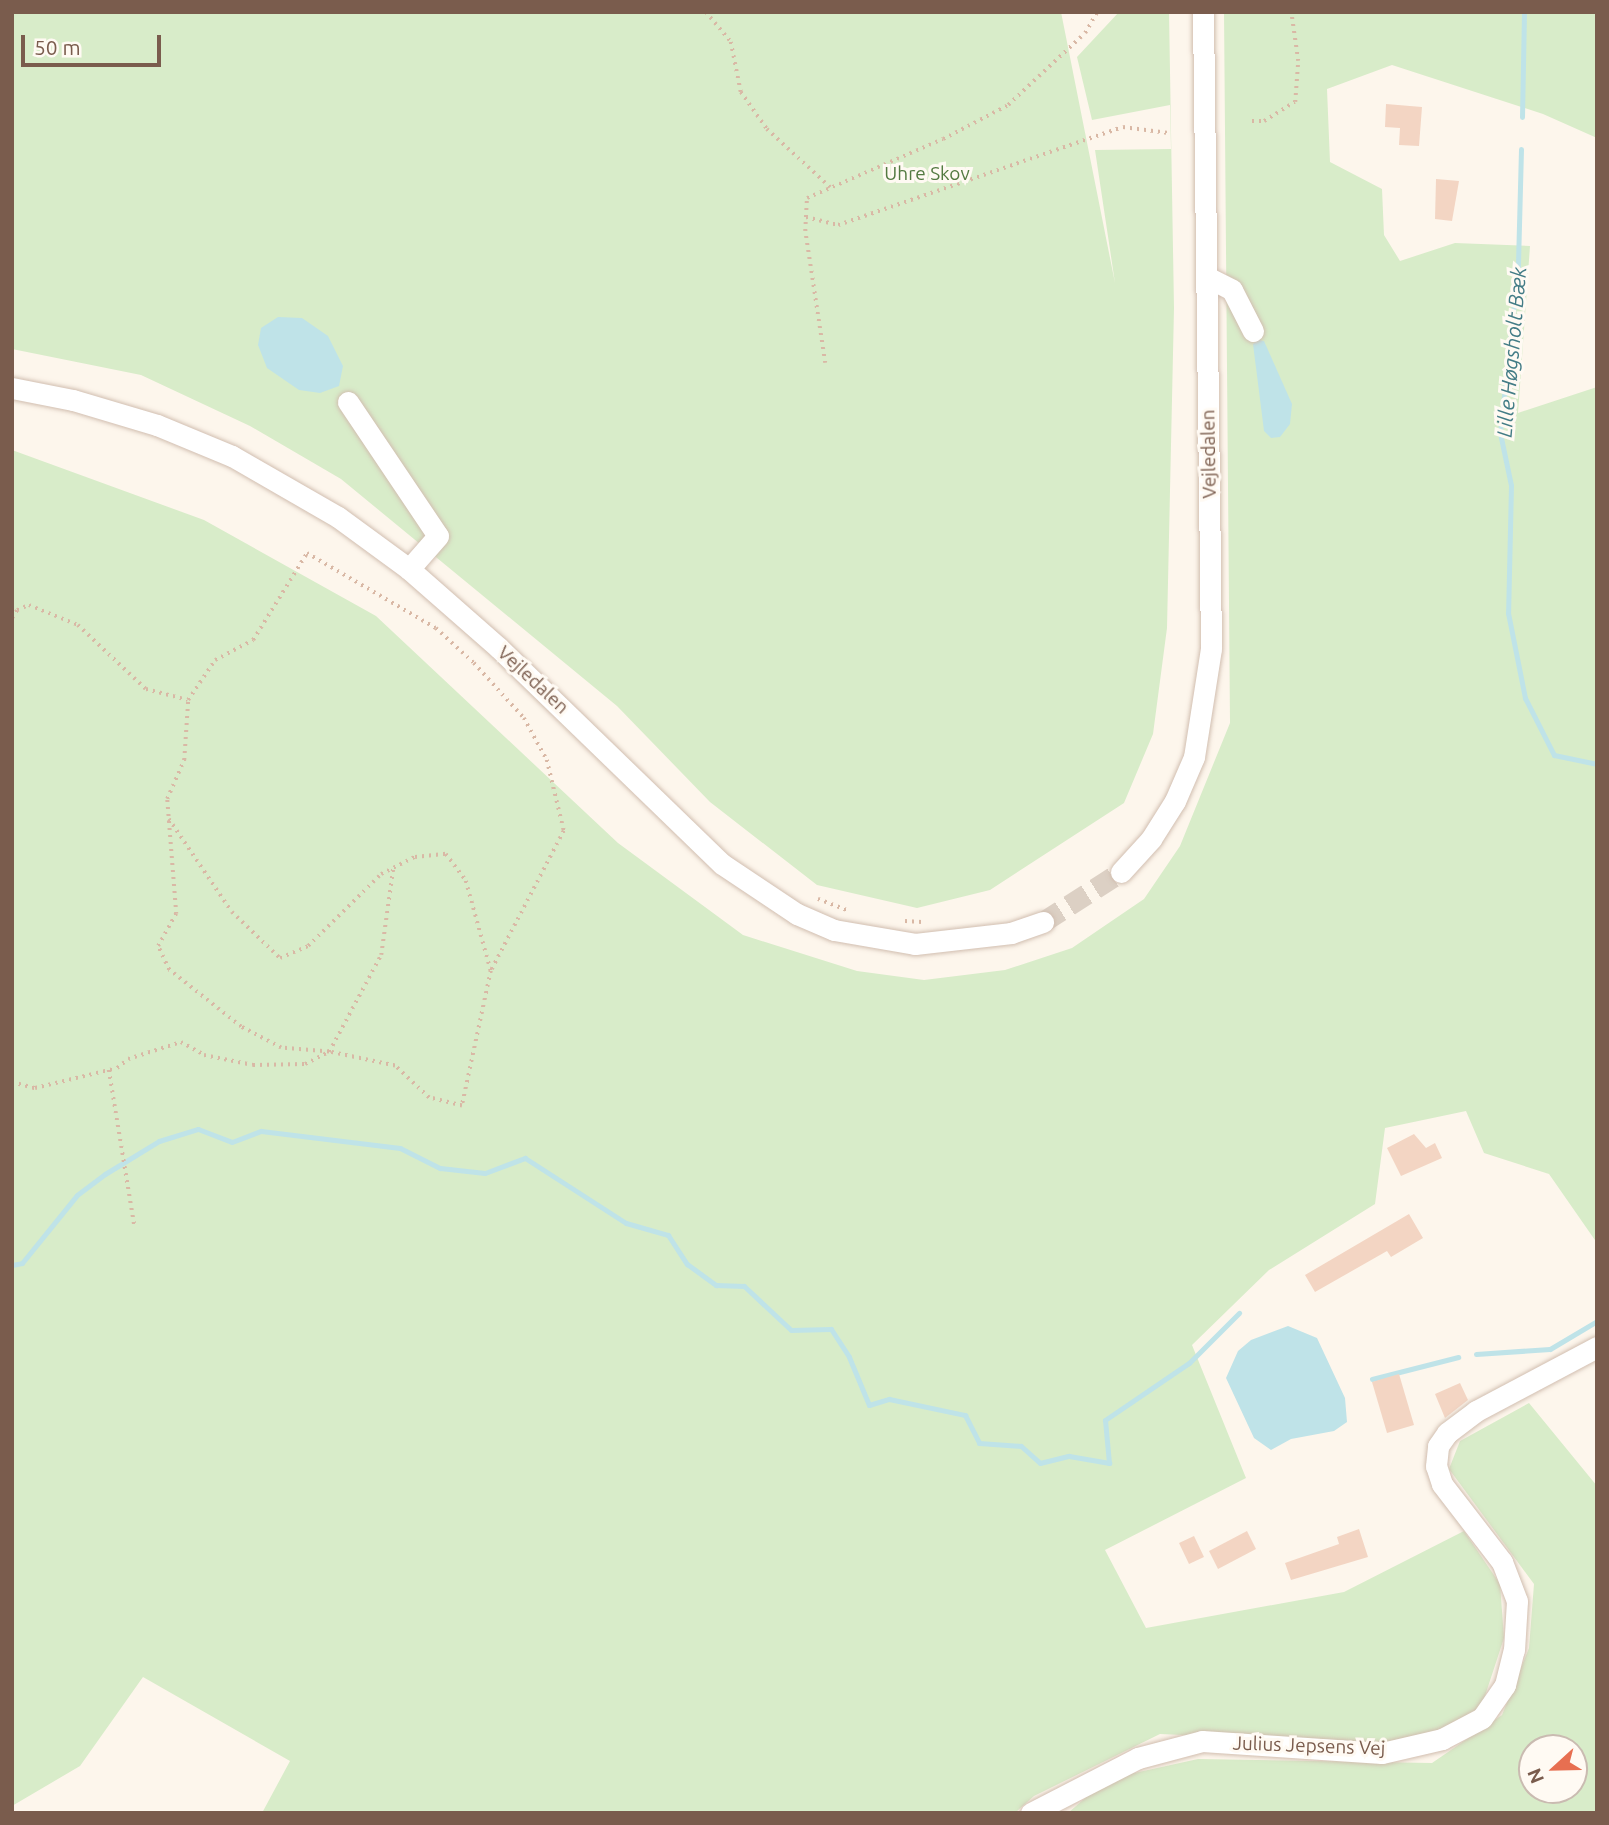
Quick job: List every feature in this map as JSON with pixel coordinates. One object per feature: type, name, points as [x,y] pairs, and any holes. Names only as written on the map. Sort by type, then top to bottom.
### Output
[{"type":"street","name":"Vejledalen","points":[[1121,872],[1151,839],[1175,801],[1194,757],[1206,702],[1211,649],[1203,12]]},
{"type":"street","points":[[1207,277],[1232,290],[1254,331]]},
{"type":"street","name":"Vejledalen","points":[[12,388],[157,425],[232,456],[338,517],[409,569],[538,685],[722,863],[797,914],[834,930],[915,944],[999,935],[1043,922]]},
{"type":"street","points":[[348,402],[438,536],[409,569]]},
{"type":"street","name":"Julius Jepsens Vej","points":[[1031,1813],[1138,1758],[1202,1741],[1382,1753],[1441,1739],[1482,1718],[1505,1685],[1514,1650],[1517,1601],[1502,1562],[1442,1484],[1436,1466],[1438,1446],[1476,1411],[1597,1347]]},
{"type":"path","points":[[706,12],[732,43],[741,92],[804,166],[830,187]]},
{"type":"path","points":[[825,363],[806,217],[807,198],[943,139],[1008,105],[1085,33],[1097,12]]},
{"type":"path","points":[[1252,121],[1264,121],[1295,102],[1298,61],[1291,12]]},
{"type":"path","points":[[806,217],[838,225],[1123,127],[1169,133]]},
{"type":"path","points":[[307,553],[436,628],[474,663],[524,718],[547,760],[564,831],[491,971],[462,1106],[429,1098],[395,1066],[329,1052],[281,1048],[241,1027],[169,970],[158,946],[176,914],[168,817],[167,799],[184,760],[188,700],[215,660],[253,640],[307,553]]},
{"type":"path","points":[[12,618],[17,610],[29,605],[78,625],[146,689],[188,700]]},
{"type":"path","points":[[168,817],[232,912],[280,958],[291,957],[308,946],[381,874],[431,854],[446,854],[457,864],[491,971]]},
{"type":"path","points":[[12,1082],[35,1088],[109,1070],[128,1059],[181,1042],[204,1055],[253,1065],[306,1064],[329,1052],[380,955],[393,868]]},
{"type":"path","points":[[109,1070],[135,1228]]},
{"type":"green space","name":"Uhre Skov","points":[[12,12],[1061,12],[1115,283],[1095,150],[1171,149],[1170,105],[1092,120],[1077,57],[1119,12],[1169,12],[1174,308],[1167,628],[1153,734],[1124,803],[990,890],[917,908],[817,885],[710,802],[617,706],[341,479],[250,426],[141,375],[12,349]]},
{"type":"green space","points":[[1224,12],[1597,12],[1597,138],[1543,114],[1392,65],[1327,89],[1330,162],[1382,189],[1384,235],[1400,261],[1455,243],[1530,246],[1518,413],[1597,387],[1597,1243],[1549,1174],[1484,1153],[1466,1111],[1385,1128],[1375,1204],[1269,1270],[1192,1345],[1246,1478],[1105,1550],[1146,1628],[1344,1592],[1464,1531],[1500,1584],[1504,1638],[1481,1708],[1441,1729],[1383,1744],[1160,1734],[1034,1796],[1015,1813],[262,1813],[290,1761],[143,1677],[80,1766],[12,1806],[12,450],[204,520],[376,616],[618,843],[743,935],[857,971],[924,980],[1005,970],[1072,948],[1144,899],[1180,846],[1230,723]]},
{"type":"green space","points":[[1529,1403],[1597,1486],[1597,1813],[1068,1813],[1107,1779],[1198,1759],[1432,1763],[1502,1715],[1529,1648],[1534,1584],[1449,1469],[1460,1441]]},
{"type":"water","points":[[278,317],[302,318],[328,336],[343,366],[339,386],[320,393],[299,390],[267,368],[258,345],[261,328]]},
{"type":"water","points":[[1258,340],[1264,341],[1292,404],[1290,424],[1280,437],[1271,438],[1264,431],[1253,344]]},
{"type":"water","points":[[1288,1326],[1317,1338],[1345,1398],[1347,1422],[1334,1431],[1291,1439],[1271,1450],[1254,1438],[1226,1378],[1238,1351],[1251,1340]]},
{"type":"building","points":[[1386,104],[1422,107],[1419,146],[1399,145],[1400,128],[1385,127]]},
{"type":"building","points":[[1436,179],[1459,181],[1452,221],[1435,219]]},
{"type":"building","points":[[1414,1134],[1426,1148],[1435,1143],[1442,1158],[1401,1176],[1387,1148]]},
{"type":"building","points":[[1409,1214],[1423,1238],[1391,1257],[1387,1251],[1315,1292],[1305,1275]]},
{"type":"building","points":[[1399,1374],[1414,1425],[1387,1433],[1372,1382]]},
{"type":"building","points":[[1460,1383],[1468,1400],[1445,1418],[1435,1394]]},
{"type":"building","points":[[1359,1529],[1368,1557],[1291,1580],[1285,1563],[1339,1544],[1337,1537]]},
{"type":"building","points":[[1247,1531],[1256,1549],[1218,1569],[1209,1551]]},
{"type":"building","points":[[1194,1536],[1204,1557],[1189,1564],[1179,1543]]},
{"type":"waterway","name":"Lille Høgsholt Bæk","points":[[1522,117],[1524,12]]},
{"type":"waterway","name":"Lille Høgsholt Bæk","points":[[1521,149],[1518,267],[1500,433],[1511,485],[1508,613],[1525,698],[1554,755],[1597,764]]},
{"type":"waterway","name":"Lille Høgsholt Bæk","points":[[12,1265],[22,1263],[77,1195],[105,1174],[159,1141],[198,1129],[232,1142],[261,1131],[400,1148],[440,1168],[485,1173],[525,1158],[626,1223],[668,1235],[687,1264],[716,1285],[744,1286],[791,1330],[831,1329],[849,1357],[869,1405],[889,1399],[965,1415],[979,1443],[1021,1446],[1040,1463],[1069,1456],[1109,1463],[1105,1420],[1189,1363],[1239,1313]]},
{"type":"waterway","name":"Lille Høgsholt Bæk","points":[[1476,1354],[1550,1349],[1597,1321]]},
{"type":"waterway","name":"Lille Høgsholt Bæk","points":[[1372,1379],[1458,1357]]},
{"type":"tunnel","points":[[1043,922],[1121,872]]}]
